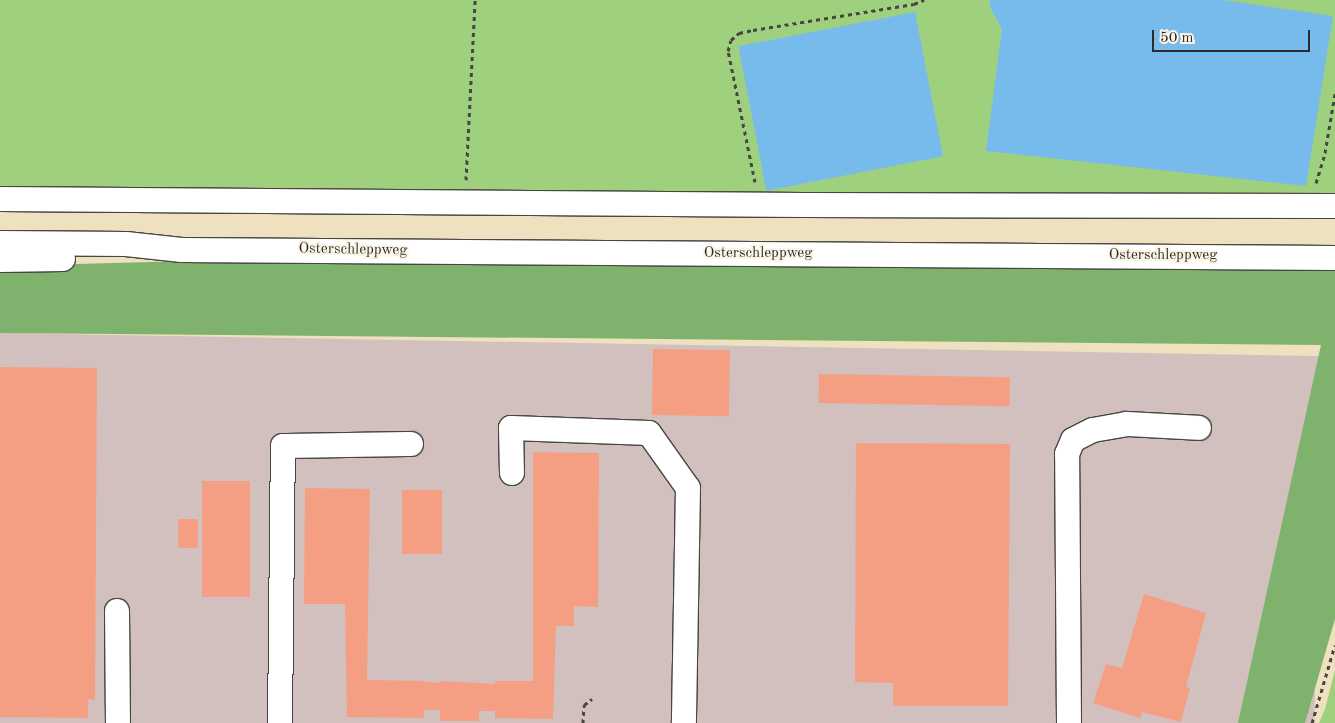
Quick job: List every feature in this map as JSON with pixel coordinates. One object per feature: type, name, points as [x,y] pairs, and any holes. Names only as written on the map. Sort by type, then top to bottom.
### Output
[{"type":"street","points":[[0,199],[760,205],[1335,206]]},
{"type":"street","name":"Osterschleppweg","points":[[0,243],[126,244],[182,250],[1335,258]]},
{"type":"street","name":"Osterschleppweg","points":[[0,260],[128,257],[182,250]]},
{"type":"street","points":[[1068,723],[1067,454],[1073,440],[1093,430],[1126,424],[1198,428]]},
{"type":"street","points":[[512,473],[512,428],[649,432],[688,488],[684,723]]},
{"type":"street","points":[[280,723],[283,446],[411,444]]},
{"type":"street","points":[[117,611],[118,723]]},
{"type":"path","points":[[465,203],[475,0]]},
{"type":"path","points":[[760,205],[728,51],[731,40],[739,33],[752,30],[914,4],[924,0]]},
{"type":"path","points":[[1302,206],[1316,184],[1325,153],[1335,94]]},
{"type":"path","points":[[1312,723],[1335,645]]},
{"type":"path","points":[[583,723],[584,705],[592,699]]},
{"type":"shaded area","points":[[0,333],[1321,356],[1314,723],[0,723]]},
{"type":"green space","points":[[0,0],[1335,0],[1335,212],[0,212]]},
{"type":"green space","points":[[227,260],[1335,269],[1335,619],[1305,723],[1238,723],[1321,345],[0,333],[0,266]]},
{"type":"green space","points":[[1335,670],[1335,723],[1319,723],[1325,709]]},
{"type":"water","points":[[990,0],[1223,0],[1333,16],[1306,186],[986,151],[1002,29],[990,7]]},
{"type":"water","points":[[915,12],[943,156],[766,191],[738,46]]},
{"type":"building","points":[[653,349],[730,350],[729,416],[652,415]]},
{"type":"building","points":[[0,367],[97,368],[95,700],[88,699],[88,718],[0,717]]},
{"type":"building","points":[[819,374],[1010,377],[1009,406],[818,403]]},
{"type":"building","points":[[856,443],[1010,444],[1008,706],[893,706],[893,683],[855,682]]},
{"type":"building","points":[[533,452],[599,453],[598,607],[574,606],[574,626],[556,626],[553,719],[495,718],[495,711],[479,711],[479,721],[440,721],[440,710],[424,710],[424,718],[347,717],[345,604],[304,604],[305,488],[370,489],[367,680],[495,684],[495,681],[533,681]]},
{"type":"building","points":[[202,481],[250,481],[250,597],[202,597]]},
{"type":"building","points":[[402,490],[442,490],[442,554],[402,554]]},
{"type":"building","points":[[178,519],[198,519],[198,548],[178,548]]},
{"type":"building","points":[[1144,594],[1206,613],[1186,687],[1190,688],[1181,722],[1142,712],[1140,718],[1093,703],[1106,664],[1122,668]]}]
